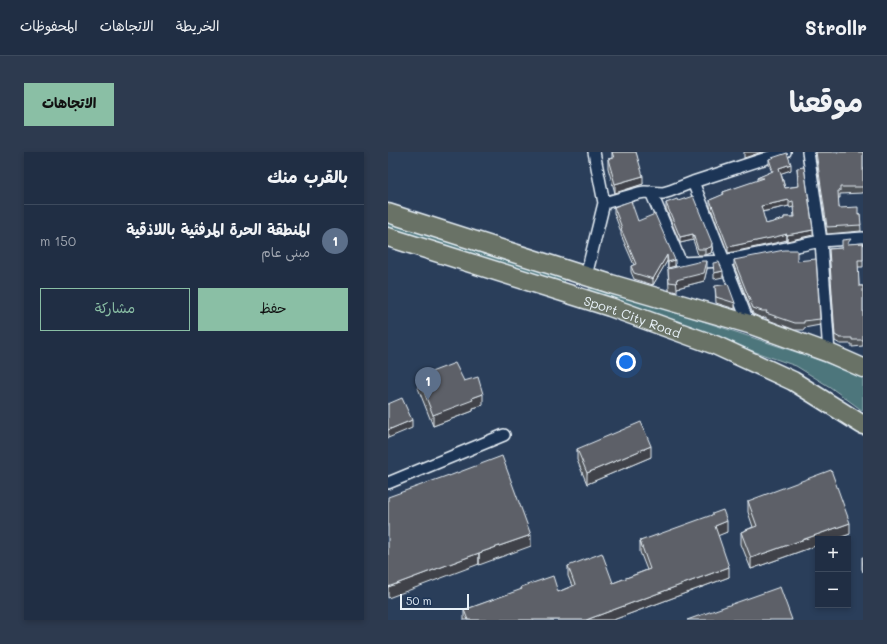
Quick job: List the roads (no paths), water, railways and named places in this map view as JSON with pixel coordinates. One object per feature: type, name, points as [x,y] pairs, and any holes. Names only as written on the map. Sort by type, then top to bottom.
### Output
[{"type":"main road","name":"Sport City Road","points":[[388,213],[611,284],[749,324],[829,353],[863,368]]},
{"type":"main road","name":"Sport City Road","points":[[388,237],[610,307],[715,345],[793,381],[863,425]]},
{"type":"street","points":[[586,276],[604,203],[594,152]]},
{"type":"street","points":[[604,203],[639,193],[663,193],[786,152]]},
{"type":"street","points":[[808,152],[822,241],[829,353]]},
{"type":"street","points":[[694,182],[749,324]]},
{"type":"street","points":[[651,192],[681,263],[724,261],[822,241],[863,238]]},
{"type":"street","points":[[388,483],[504,435]]},
{"type":"place","name":"المنطقة الحرة المرفئية باللاذقية","points":[[428,400]]}]
